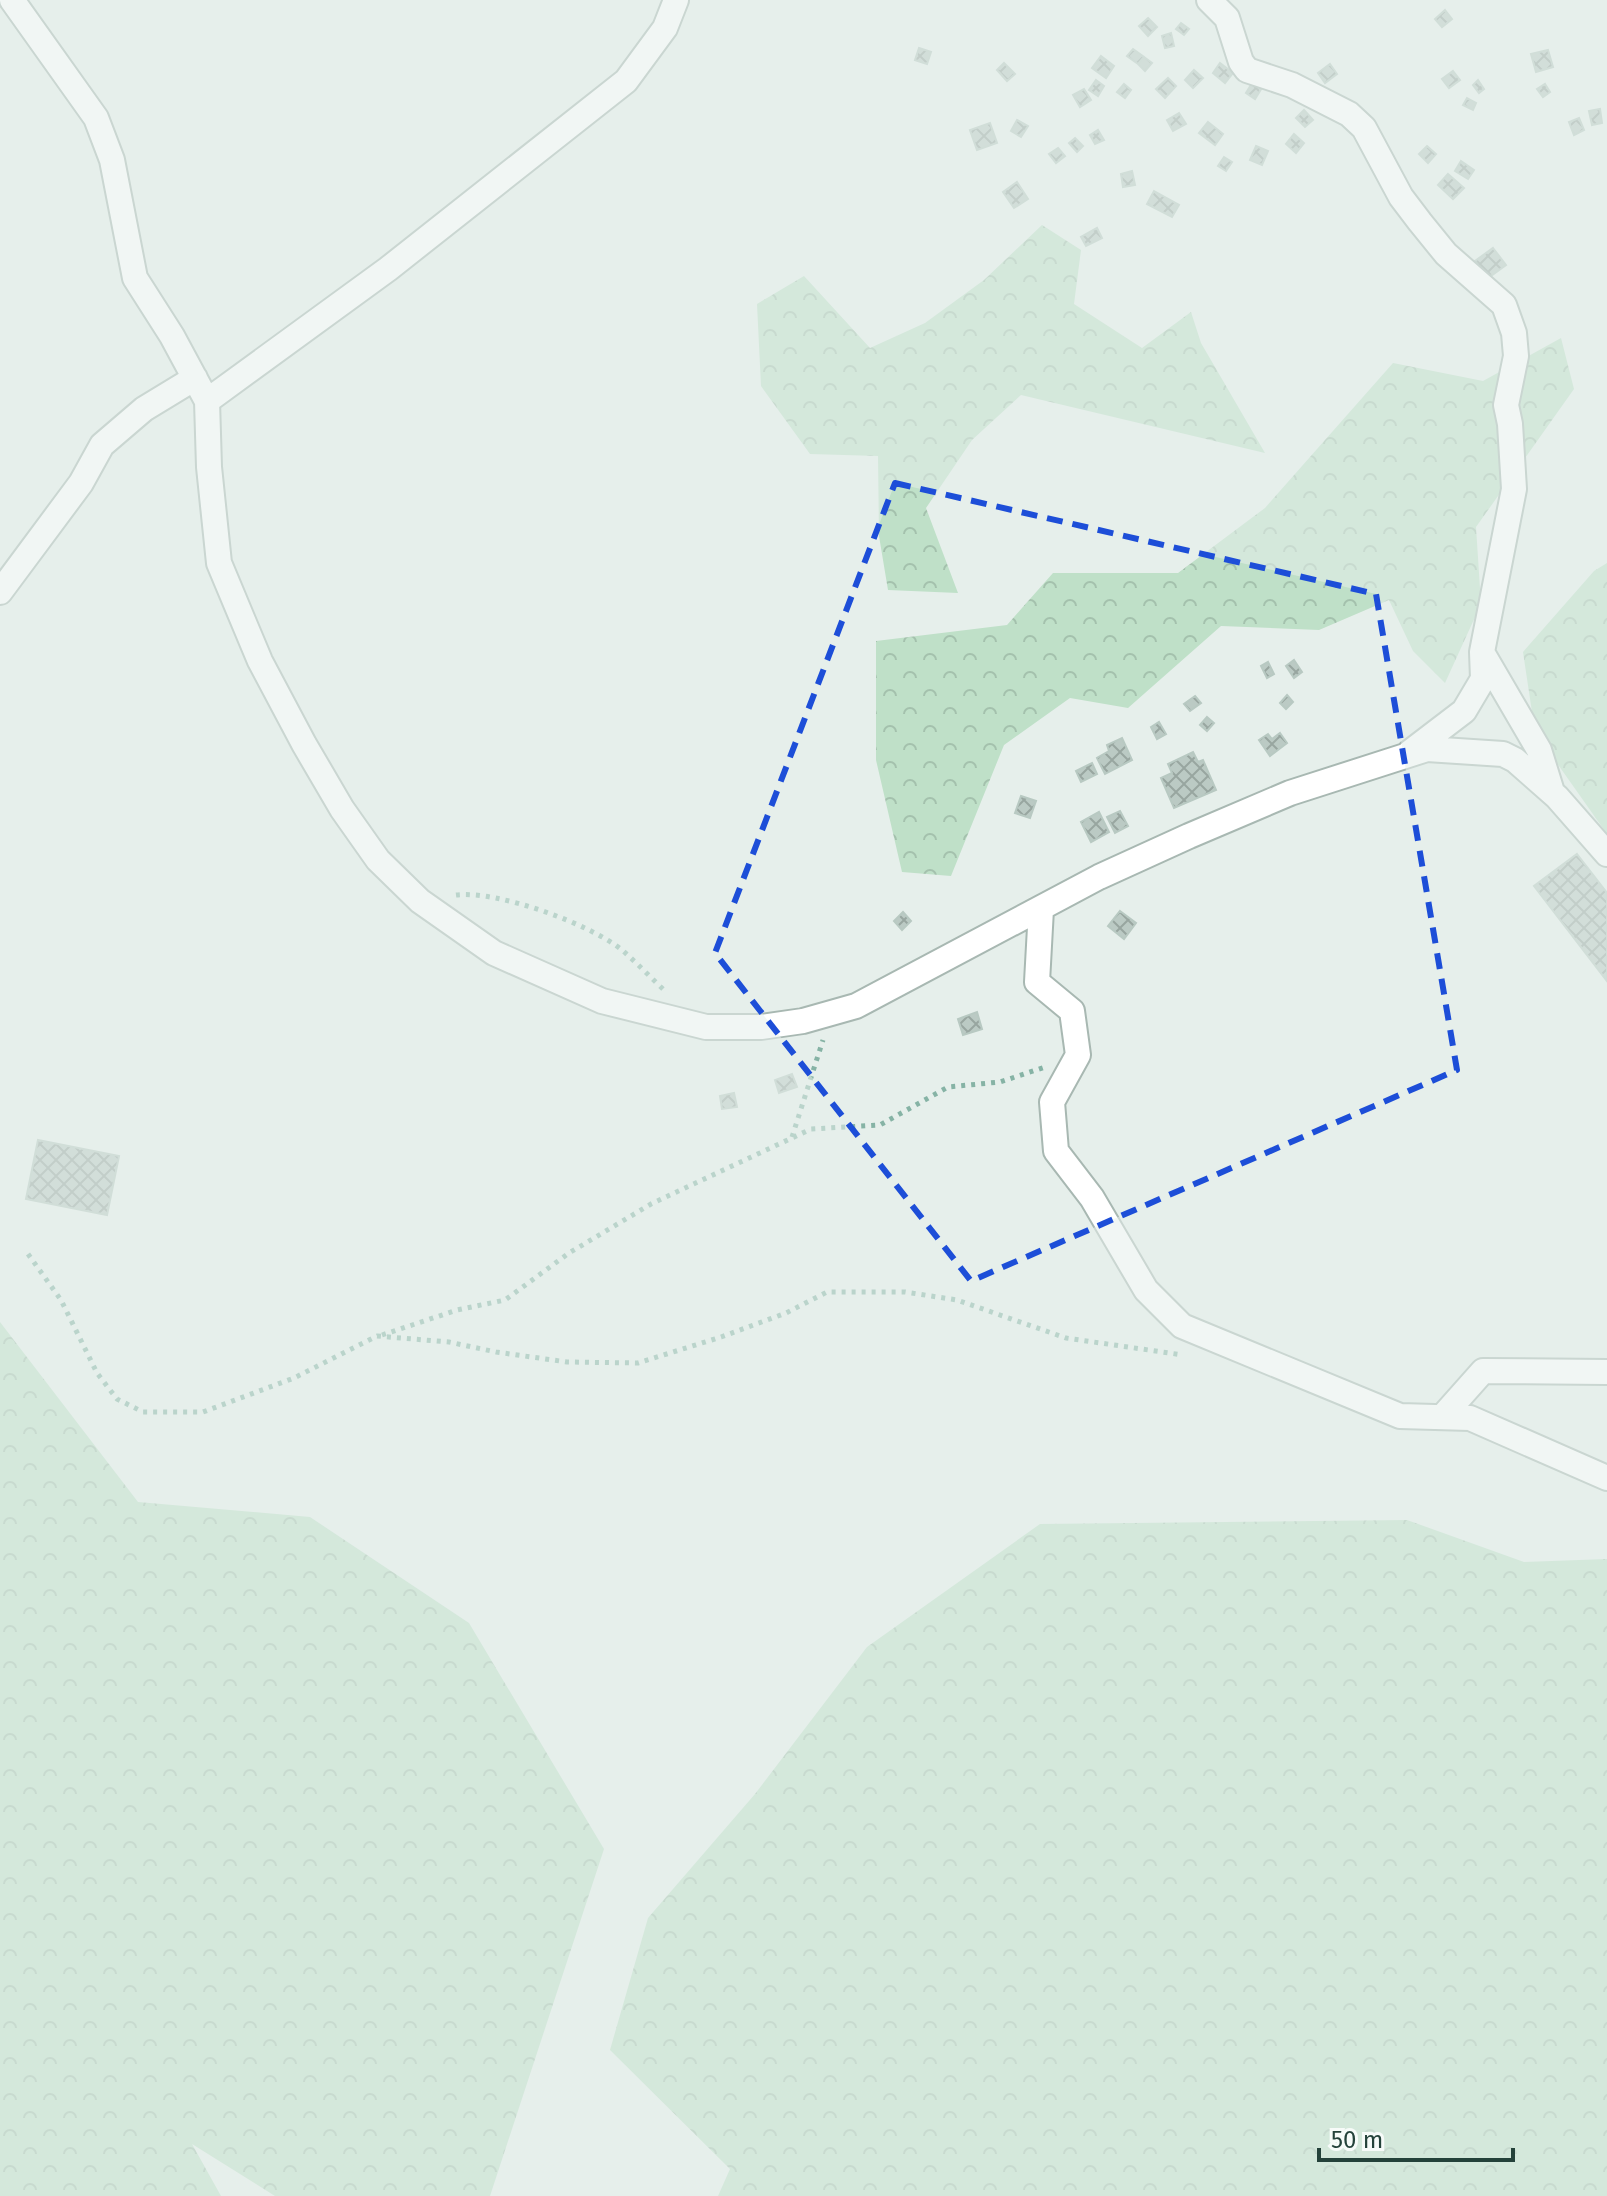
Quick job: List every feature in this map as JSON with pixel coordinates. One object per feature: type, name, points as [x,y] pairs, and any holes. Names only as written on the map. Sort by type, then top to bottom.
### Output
[{"type":"street","points":[[12,0],[96,118],[112,160],[135,278],[207,401],[209,467],[219,563],[260,661],[342,809],[378,860],[420,901],[494,953],[602,1001],[706,1027],[761,1027],[803,1021],[856,1006],[1099,877],[1290,793],[1427,749],[1503,754],[1515,760],[1552,792],[1607,854]]},
{"type":"street","points":[[207,401],[388,269],[626,81],[665,28],[676,0]]},
{"type":"street","points":[[1209,0],[1227,18],[1241,62],[1247,70],[1292,85],[1349,114],[1364,128],[1401,197],[1446,254],[1504,305],[1514,333],[1516,356],[1506,405],[1514,489],[1482,652],[1483,679],[1464,711],[1406,756]]},
{"type":"street","points":[[0,592],[81,483],[102,445],[144,409],[195,378]]},
{"type":"street","points":[[1482,652],[1539,750],[1552,792]]},
{"type":"street","points":[[1041,909],[1037,982],[1072,1011],[1078,1055],[1052,1102],[1056,1151],[1092,1198],[1146,1290],[1182,1326],[1400,1416],[1470,1418],[1607,1478]]},
{"type":"street","points":[[1443,1416],[1483,1371],[1607,1372]]},
{"type":"path","points":[[420,901],[466,894],[518,903],[582,927],[620,949],[668,994]]},
{"type":"path","points":[[791,1138],[831,1013]]},
{"type":"path","points":[[28,1254],[61,1300],[97,1373],[117,1399],[143,1412],[203,1412],[294,1378],[377,1336],[457,1310],[505,1300],[569,1253],[651,1204],[811,1129],[880,1125],[948,1087],[1000,1082],[1078,1055]]},
{"type":"path","points":[[377,1336],[449,1342],[567,1362],[638,1363],[786,1313],[827,1292],[879,1290],[957,1300],[1066,1338],[1186,1356]]},
{"type":"highlighted area","points":[[895,483],[1376,594],[1457,1070],[971,1281],[715,953]]},
{"type":"green space","points":[[1042,225],[1081,250],[1074,304],[1142,348],[1191,312],[1201,343],[1265,453],[1021,395],[972,440],[926,508],[958,593],[888,590],[879,536],[878,456],[810,454],[761,386],[757,304],[804,276],[870,348],[925,323],[984,280]]},
{"type":"green space","points":[[1561,338],[1574,389],[1476,527],[1481,604],[1445,683],[1413,651],[1389,600],[1319,630],[1221,626],[1128,708],[1070,698],[1004,745],[951,876],[902,872],[876,760],[876,641],[1007,625],[1053,573],[1178,573],[1265,508],[1393,363],[1483,381]]},
{"type":"green space","points":[[1607,563],[1607,834],[1535,732],[1523,652],[1594,571]]},
{"type":"green space","points":[[0,1322],[138,1502],[310,1517],[469,1623],[604,1849],[490,2196],[275,2196],[192,2144],[221,2196],[0,2196]]},
{"type":"green space","points":[[1407,1520],[1524,1562],[1607,1559],[1607,2196],[718,2196],[730,2169],[610,2050],[648,1918],[755,1794],[867,1647],[1040,1524]]},
{"type":"building","points":[[1445,10],[1452,19],[1442,27],[1435,19]]},
{"type":"building","points":[[1148,18],[1157,27],[1148,36],[1139,26]]},
{"type":"building","points":[[1181,23],[1189,29],[1184,35],[1176,29]]},
{"type":"building","points":[[1171,33],[1174,46],[1165,48],[1162,36]]},
{"type":"building","points":[[919,48],[931,52],[927,64],[915,60]]},
{"type":"building","points":[[1133,49],[1144,57],[1138,64],[1127,56]]},
{"type":"building","points":[[1548,50],[1553,67],[1536,72],[1531,54]]},
{"type":"building","points":[[1101,56],[1114,66],[1106,78],[1092,68]]},
{"type":"building","points":[[1144,57],[1152,63],[1145,71],[1138,64]]},
{"type":"building","points":[[1004,63],[1015,74],[1007,81],[997,70]]},
{"type":"building","points":[[1220,63],[1233,73],[1225,83],[1213,73]]},
{"type":"building","points":[[1330,64],[1337,74],[1325,83],[1318,73]]},
{"type":"building","points":[[1194,70],[1203,78],[1193,88],[1185,80]]},
{"type":"building","points":[[1453,71],[1460,80],[1449,88],[1442,79]]},
{"type":"building","points":[[1168,78],[1176,86],[1165,98],[1156,89]]},
{"type":"building","points":[[1096,80],[1104,86],[1098,96],[1089,90]]},
{"type":"building","points":[[1254,80],[1263,86],[1255,99],[1246,93]]},
{"type":"building","points":[[1478,80],[1484,89],[1479,93],[1473,85]]},
{"type":"building","points":[[1124,84],[1131,90],[1125,98],[1117,92]]},
{"type":"building","points":[[1545,84],[1550,92],[1543,97],[1537,89]]},
{"type":"building","points":[[1084,89],[1091,100],[1080,107],[1073,95]]},
{"type":"building","points":[[1467,98],[1476,103],[1473,110],[1463,105]]},
{"type":"building","points":[[1600,109],[1602,123],[1592,125],[1589,111]]},
{"type":"building","points":[[1304,110],[1313,120],[1305,127],[1296,118]]},
{"type":"building","points":[[1179,113],[1186,124],[1173,131],[1167,120]]},
{"type":"building","points":[[1579,118],[1584,130],[1574,135],[1569,122]]},
{"type":"building","points":[[1017,120],[1028,126],[1021,137],[1011,131]]},
{"type":"building","points":[[1208,122],[1223,134],[1215,145],[1199,133]]},
{"type":"building","points":[[990,123],[997,143],[977,150],[970,130]]},
{"type":"building","points":[[1098,130],[1104,140],[1095,144],[1090,135]]},
{"type":"building","points":[[1294,134],[1304,143],[1296,153],[1286,144]]},
{"type":"building","points":[[1075,138],[1083,146],[1077,152],[1069,143]]},
{"type":"building","points":[[1256,146],[1268,151],[1262,165],[1250,160]]},
{"type":"building","points":[[1427,146],[1436,154],[1428,163],[1419,154]]},
{"type":"building","points":[[1058,148],[1065,156],[1056,163],[1049,154]]},
{"type":"building","points":[[1224,157],[1232,162],[1226,171],[1218,166]]},
{"type":"building","points":[[1461,161],[1474,170],[1468,179],[1455,171]]},
{"type":"building","points":[[1132,171],[1135,185],[1123,187],[1121,174]]},
{"type":"building","points":[[1448,174],[1464,188],[1453,199],[1438,185]]},
{"type":"building","points":[[1017,182],[1028,199],[1014,208],[1003,192]]},
{"type":"building","points":[[1154,191],[1179,205],[1172,217],[1147,204]]},
{"type":"building","points":[[1097,228],[1102,238],[1086,246],[1081,237]]},
{"type":"building","points":[[1493,248],[1506,265],[1488,278],[1475,261]]},
{"type":"building","points":[[1294,660],[1302,672],[1294,678],[1286,666]]},
{"type":"building","points":[[1268,662],[1274,674],[1267,678],[1261,666]]},
{"type":"building","points":[[1287,695],[1293,702],[1286,709],[1280,703]]},
{"type":"building","points":[[1195,696],[1201,703],[1190,711],[1184,704]]},
{"type":"building","points":[[1207,717],[1214,723],[1207,731],[1200,725]]},
{"type":"building","points":[[1159,722],[1166,734],[1157,739],[1151,727]]},
{"type":"building","points":[[1280,733],[1287,743],[1270,756],[1259,740],[1268,734],[1272,739]]},
{"type":"building","points":[[1122,738],[1132,760],[1105,774],[1097,758],[1109,751],[1107,745]]},
{"type":"building","points":[[1193,752],[1198,762],[1203,760],[1216,790],[1174,808],[1161,778],[1172,773],[1168,764]]},
{"type":"building","points":[[1092,763],[1097,774],[1081,782],[1076,771]]},
{"type":"building","points":[[1021,796],[1036,801],[1030,818],[1015,813]]},
{"type":"building","points":[[1120,811],[1128,826],[1115,833],[1107,817]]},
{"type":"building","points":[[1099,812],[1109,832],[1091,842],[1081,822]]},
{"type":"building","points":[[1577,854],[1607,893],[1607,981],[1534,886]]},
{"type":"building","points":[[1120,911],[1136,923],[1124,939],[1108,926]]},
{"type":"building","points":[[903,912],[911,921],[902,930],[894,921]]},
{"type":"building","points":[[977,1012],[982,1029],[963,1035],[958,1019]]},
{"type":"building","points":[[792,1074],[797,1087],[779,1093],[775,1080]]},
{"type":"building","points":[[734,1093],[737,1107],[722,1109],[720,1096]]},
{"type":"building","points":[[38,1140],[119,1156],[107,1215],[26,1199]]}]
